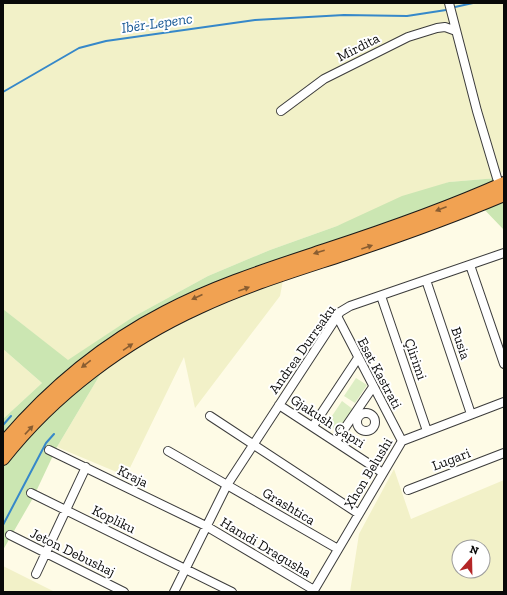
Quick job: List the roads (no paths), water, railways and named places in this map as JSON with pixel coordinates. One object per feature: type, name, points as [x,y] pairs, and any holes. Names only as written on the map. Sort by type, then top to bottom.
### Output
[{"type":"highway","points":[[3,443],[31,412],[73,373],[119,340],[164,312],[235,281],[418,218],[501,181]]},
{"type":"highway","points":[[3,459],[39,419],[81,381],[133,344],[169,322],[238,291],[416,230],[504,195]]},
{"type":"street","points":[[449,3],[501,181]]},
{"type":"street","name":"Mirdita","points":[[280,111],[324,79],[408,37],[437,28],[445,28],[456,31]]},
{"type":"street","name":"Andrea Durrsaku","points":[[174,592],[227,485],[337,316],[344,308],[504,253]]},
{"type":"street","points":[[470,265],[504,364]]},
{"type":"street","name":"Busia","points":[[426,280],[471,414]]},
{"type":"street","name":"Çlirimi","points":[[381,296],[427,431]]},
{"type":"street","name":"Esat Kastrati","points":[[337,316],[402,441]]},
{"type":"street","points":[[313,426],[358,358]]},
{"type":"street","points":[[336,441],[356,417],[373,387]]},
{"type":"street","name":"Xhon Belushi","points":[[314,591],[402,441],[504,402]]},
{"type":"street","name":"Gjakush Çapri","points":[[279,405],[383,473]]},
{"type":"street","points":[[210,416],[359,514]]},
{"type":"street","name":"Kraja","points":[[49,450],[206,526]]},
{"type":"street","points":[[168,451],[227,485]]},
{"type":"street","name":"Lugari","points":[[408,490],[504,453]]},
{"type":"street","points":[[36,574],[86,467]]},
{"type":"street","name":"Grashtica","points":[[227,485],[338,550]]},
{"type":"street","name":"Kopliku","points":[[31,493],[232,592]]},
{"type":"street","name":"Hamdi Dragusha","points":[[206,526],[314,591]]},
{"type":"street","name":"Jeton Debushaj","points":[[10,535],[124,592]]},
{"type":"waterway","name":"Ibër-Lepenc","points":[[455,7],[473,3]]},
{"type":"waterway","name":"Ibër-Lepenc","points":[[3,92],[79,48],[106,41],[255,20],[344,15],[407,16],[446,10]]},
{"type":"waterway","points":[[3,425],[11,416]]},
{"type":"waterway","points":[[3,525],[46,443],[54,434]]}]
